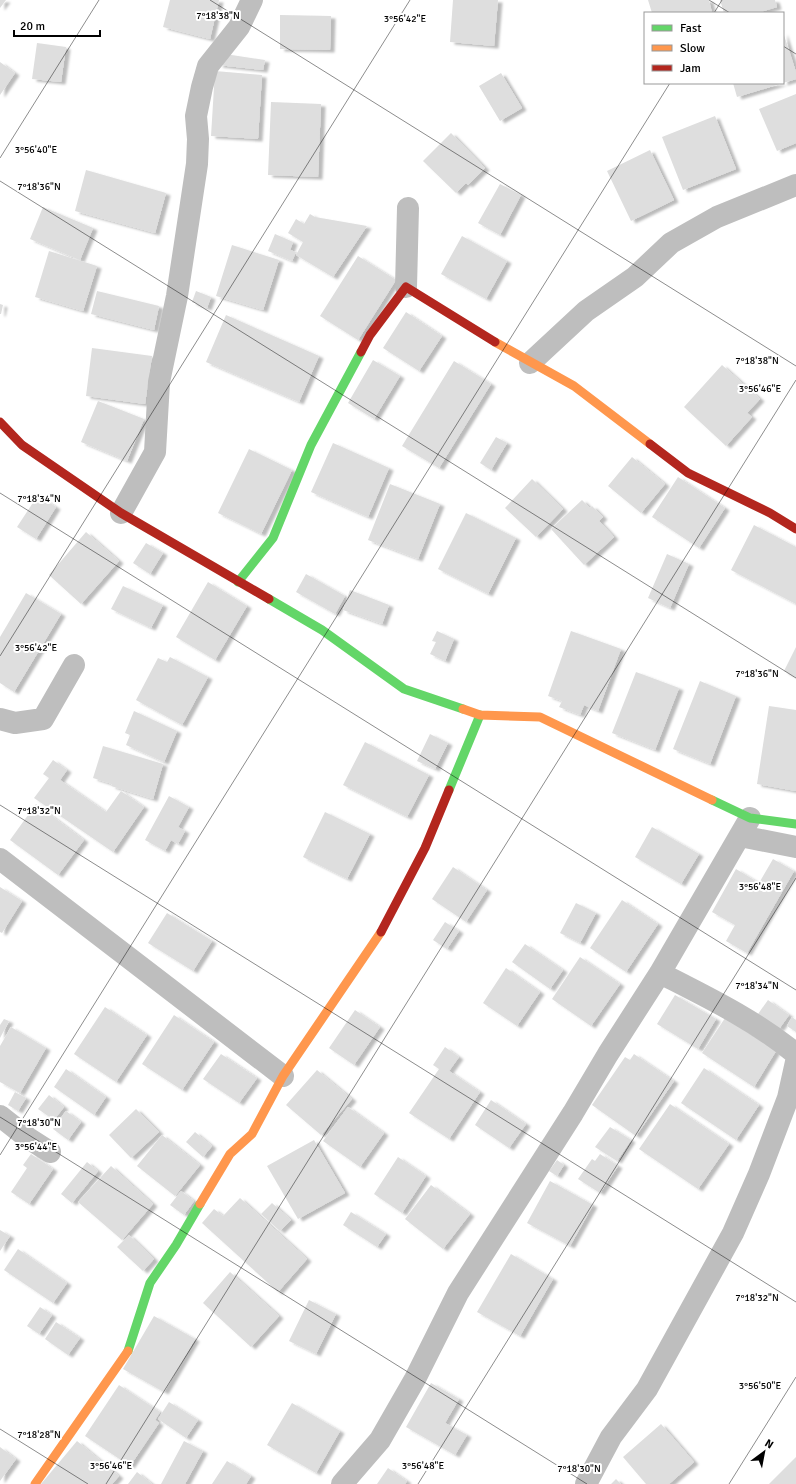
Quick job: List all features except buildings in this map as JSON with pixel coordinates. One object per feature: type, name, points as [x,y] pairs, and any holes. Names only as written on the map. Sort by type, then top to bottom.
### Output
[{"type":"street","points":[[121,513],[155,452],[159,382],[177,296],[196,171],[198,139],[196,116],[202,87],[208,66],[239,27],[252,0]]},
{"type":"street","points":[[530,363],[586,311],[635,277],[671,243],[717,217],[796,185]]},
{"type":"street","points":[[238,582],[273,538],[311,445],[370,336],[406,287],[408,208]]},
{"type":"street","points":[[406,287],[530,363],[574,386],[688,473],[770,513],[796,529]]},
{"type":"street","points":[[0,422],[22,445],[121,513],[322,630],[404,689],[480,715],[540,717],[745,827],[796,848]]},
{"type":"street","points":[[0,719],[15,723],[43,719],[74,665]]},
{"type":"street","points":[[35,1484],[62,1443],[128,1351],[150,1283],[176,1245],[230,1154],[252,1134],[283,1076],[383,930],[425,848],[480,715]]},
{"type":"street","points":[[745,827],[796,824]]},
{"type":"street","points":[[342,1484],[380,1440],[415,1378],[458,1293],[660,973],[745,827]]},
{"type":"street","points":[[0,859],[283,1076]]},
{"type":"street","points":[[660,973],[732,1010],[781,1041],[796,1054]]},
{"type":"street","points":[[586,1484],[611,1437],[647,1389],[733,1233],[759,1174],[785,1105],[796,1062]]},
{"type":"street","points":[[0,1116],[28,1138],[50,1152]]},
{"type":"traffic: fast","points":[[238,582],[273,538],[311,445],[361,352]]},
{"type":"traffic: fast","points":[[269,599],[322,630],[404,689],[463,709]]},
{"type":"traffic: fast","points":[[449,790],[480,715]]},
{"type":"traffic: fast","points":[[712,800],[750,818],[796,824]]},
{"type":"traffic: fast","points":[[128,1351],[150,1283],[176,1245],[200,1204]]},
{"type":"traffic: slow","points":[[495,342],[574,386],[650,444]]},
{"type":"traffic: slow","points":[[463,709],[480,715],[540,717],[712,800]]},
{"type":"traffic: slow","points":[[200,1204],[230,1154],[252,1134],[283,1076],[381,932]]},
{"type":"traffic: slow","points":[[35,1484],[128,1351]]},
{"type":"traffic: jam","points":[[361,352],[370,335],[406,287],[495,342]]},
{"type":"traffic: jam","points":[[0,422],[22,445],[121,513],[269,599]]},
{"type":"traffic: jam","points":[[650,444],[688,473],[770,513],[796,529]]},
{"type":"traffic: jam","points":[[381,932],[425,848],[449,790]]}]
